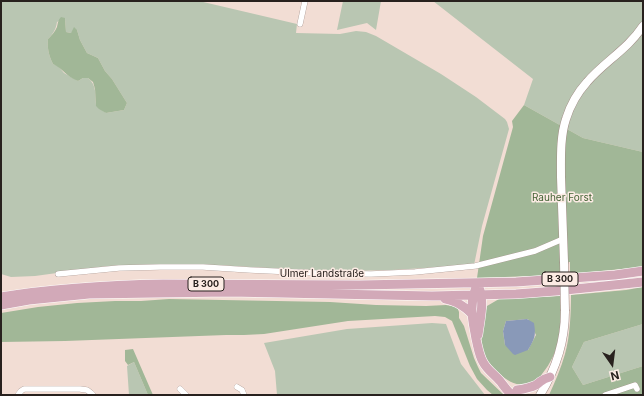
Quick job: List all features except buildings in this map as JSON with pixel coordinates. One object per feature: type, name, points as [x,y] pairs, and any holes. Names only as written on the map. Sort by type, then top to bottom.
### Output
[{"type":"main road","name":"Ulmer Landstraße","points":[[1,297],[29,292],[70,288],[134,285],[359,285],[516,282],[615,275],[643,271]]},
{"type":"main road","name":"Ulmer Landstraße","points":[[1,305],[29,300],[89,294],[229,292],[432,296],[556,291],[643,282]]},
{"type":"main road","points":[[477,340],[482,308],[478,295],[478,283]]},
{"type":"main road","points":[[478,295],[472,314],[482,362],[491,373],[499,380],[506,390],[517,393],[532,387],[542,379],[550,377]]},
{"type":"main road","points":[[432,296],[455,301],[472,314]]},
{"type":"street","points":[[300,24],[305,1]]},
{"type":"street","points":[[540,395],[556,366],[562,345],[565,324],[561,162],[562,140],[566,119],[576,97],[586,83],[596,71],[630,42],[643,26]]},
{"type":"street","points":[[58,274],[119,268],[160,267],[203,267],[371,274],[415,272],[475,266],[535,251],[564,239]]},
{"type":"street","points":[[605,395],[635,385],[637,389]]},
{"type":"street","points":[[237,386],[242,390],[244,395]]},
{"type":"street","points":[[18,394],[21,391],[28,389],[77,388],[87,390],[93,395]]},
{"type":"street","points":[[180,389],[186,395]]},
{"type":"green space","points":[[1,1],[199,1],[297,24],[296,33],[340,34],[356,31],[366,32],[376,36],[441,74],[476,97],[507,122],[509,129],[482,226],[474,265],[349,271],[215,265],[155,265],[108,266],[35,276],[11,277],[1,274]],"holes":[[[65,18],[66,32],[71,33],[77,30],[80,40],[87,53],[98,58],[127,103],[124,110],[106,113],[96,105],[94,87],[88,78],[83,78],[78,81],[64,73],[58,66],[53,64],[50,58],[48,39],[54,31],[57,22]]]},
{"type":"green space","points":[[343,1],[381,1],[376,30],[367,23],[337,30]]},
{"type":"green space","points":[[433,1],[643,1],[643,152],[583,138],[524,105],[533,79]]},
{"type":"green space","points":[[61,17],[65,18],[66,32],[71,33],[74,27],[77,30],[80,40],[87,53],[98,58],[127,103],[124,110],[106,113],[99,109],[96,106],[93,82],[88,78],[83,78],[78,81],[53,64],[50,58],[48,39],[55,31]]},
{"type":"green space","name":"Rauher Forst","points":[[524,105],[583,138],[643,152],[643,267],[570,274],[570,262],[560,262],[560,275],[477,278],[483,236],[513,127],[512,121]]},
{"type":"green space","points":[[643,287],[643,324],[584,342],[572,367],[583,385],[643,366],[643,395],[549,395],[560,370],[567,347],[570,325],[571,295]]},
{"type":"green space","points":[[560,296],[561,311],[557,346],[551,361],[538,380],[526,385],[516,384],[508,380],[488,362],[484,354],[482,336],[487,306],[499,299]],"holes":[[[528,319],[536,335],[528,350],[505,345],[503,331],[506,321]]]},
{"type":"green space","points":[[169,299],[330,302],[376,305],[446,305],[457,307],[459,318],[464,326],[474,358],[481,373],[504,395],[493,395],[477,379],[470,366],[452,321],[445,317],[435,316],[348,321],[264,334],[1,342],[1,313],[77,303]]},
{"type":"green space","points":[[432,323],[446,324],[461,364],[485,395],[277,395],[275,371],[264,343],[347,329]]},
{"type":"green space","points":[[643,324],[643,366],[583,385],[572,367],[584,342]]},
{"type":"green space","points":[[133,349],[153,395],[148,395],[134,362],[128,365],[125,361],[125,350]]},
{"type":"green space","points":[[134,362],[148,395],[129,395],[127,366]]},
{"type":"water","points":[[527,319],[534,323],[534,340],[528,350],[515,355],[505,345],[503,331],[506,321]]}]
